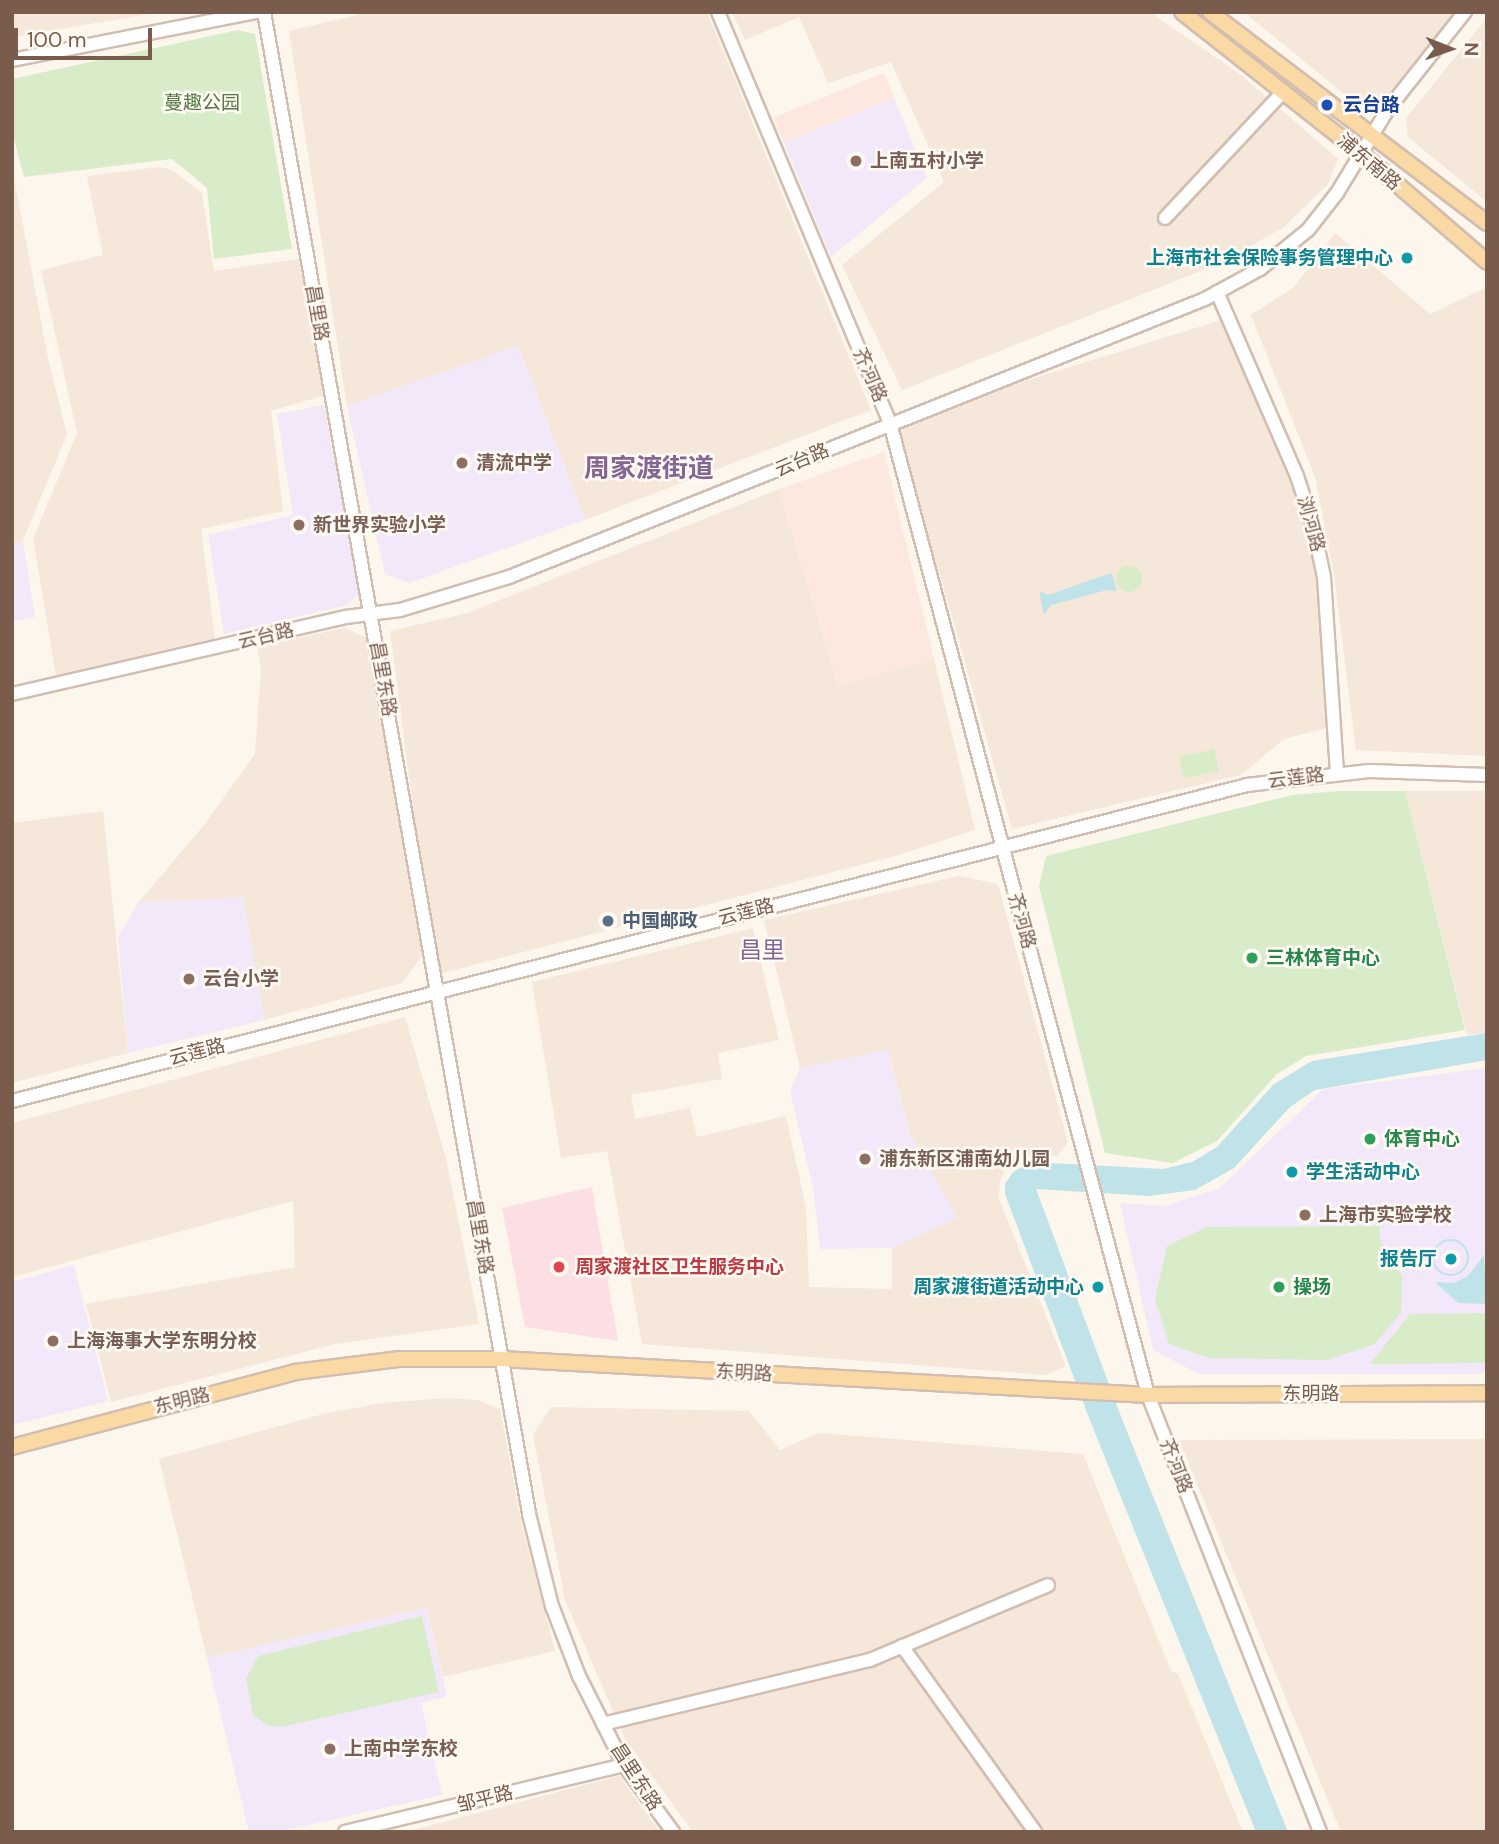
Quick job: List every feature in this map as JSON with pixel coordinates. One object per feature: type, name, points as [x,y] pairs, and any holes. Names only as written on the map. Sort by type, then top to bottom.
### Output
[{"type":"main road","name":"浦东南路","points":[[1182,12],[1362,155],[1487,262]]},
{"type":"main road","name":"浦东南路","points":[[1210,12],[1373,133],[1487,223]]},
{"type":"main road","name":"东明路","points":[[12,1447],[322,1367],[400,1359],[501,1359],[1148,1395],[1487,1393]]},
{"type":"street","points":[[12,60],[257,12]]},
{"type":"street","name":"昌里路","points":[[264,12],[371,614]]},
{"type":"street","name":"齐河路","points":[[718,12],[890,424],[1148,1395],[1320,1832]]},
{"type":"street","name":"云台路","points":[[12,694],[371,614],[400,610],[509,577],[1217,292],[1260,269],[1297,241],[1328,206],[1362,155],[1373,133],[1465,12]]},
{"type":"street","points":[[1165,218],[1283,92]]},
{"type":"street","name":"浏河路","points":[[1217,292],[1297,476],[1313,526],[1324,577],[1337,773]]},
{"type":"street","name":"昌里东路","points":[[371,614],[529,1514],[552,1606],[603,1724],[624,1765],[673,1832]]},
{"type":"street","name":"云莲路","points":[[12,1101],[1001,845],[1247,785],[1337,773],[1487,775]]},
{"type":"street","points":[[603,1724],[870,1660],[1048,1585]]},
{"type":"street","points":[[902,1646],[1035,1832]]},
{"type":"street","name":"邹平路","points":[[345,1832],[624,1765]]},
{"type":"shaded area","points":[[12,12],[161,12],[12,37]]},
{"type":"shaded area","points":[[370,12],[707,12],[871,410],[585,520],[518,346],[347,406],[289,31]]},
{"type":"shaded area","points":[[732,12],[1150,12],[1241,75],[1338,159],[1328,184],[1284,227],[1221,263],[902,390],[842,265],[944,182],[891,62],[828,83],[799,17],[745,40]]},
{"type":"shaded area","points":[[1244,12],[1454,12],[1371,116]]},
{"type":"shaded area","points":[[1487,18],[1487,202],[1408,137],[1406,118]]},
{"type":"shaded area","points":[[884,73],[894,98],[784,143],[774,118]]},
{"type":"shaded area","name":"上南五村小学","points":[[894,98],[927,178],[831,257],[784,143]]},
{"type":"shaded area","points":[[12,167],[49,363],[67,434],[23,541],[12,543]]},
{"type":"shaded area","points":[[159,167],[172,170],[202,193],[214,271],[299,259],[325,395],[271,411],[283,511],[201,529],[215,638],[56,676],[33,539],[77,433],[41,270],[103,255],[87,176]]},
{"type":"shaded area","points":[[1335,233],[1430,314],[1487,287],[1487,756],[1356,750],[1334,575],[1315,477],[1251,315],[1294,287]]},
{"type":"shaded area","points":[[1228,318],[1313,525],[1334,726],[1284,739],[1241,775],[1012,829],[942,581],[890,423]]},
{"type":"shaded area","name":"清流中学","points":[[518,346],[585,520],[409,583],[385,574],[347,406]]},
{"type":"shaded area","name":"新世界实验小学","points":[[324,405],[360,592],[347,605],[224,634],[208,535],[293,515],[277,414]]},
{"type":"shaded area","points":[[884,452],[934,659],[838,685],[779,489]]},
{"type":"shaded area","points":[[779,489],[838,685],[934,659],[975,830],[895,856],[435,975],[390,631],[467,613]]},
{"type":"shaded area","points":[[23,541],[35,617],[12,621],[12,543]]},
{"type":"shaded area","points":[[345,628],[367,638],[422,956],[402,983],[264,1020],[243,897],[139,902],[204,825],[255,754],[261,668],[257,646]]},
{"type":"shaded area","points":[[1405,791],[1487,791],[1487,1033],[1467,1035]]},
{"type":"shaded area","points":[[103,811],[128,1053],[12,1083],[12,823]]},
{"type":"shaded area","points":[[959,876],[998,884],[1068,1142],[1057,1156],[1023,1155],[1006,1168],[1000,1181],[999,1199],[1066,1366],[1046,1375],[642,1344],[607,1151],[561,1158],[532,982],[753,928],[779,1040],[718,1053],[722,1079],[631,1095],[635,1119],[690,1108],[697,1137],[786,1116],[806,1208],[809,1287],[892,1289],[892,1248],[957,1218],[909,1132],[888,1050],[800,1068],[764,920]]},
{"type":"shaded area","name":"云台小学","points":[[243,897],[264,1020],[128,1053],[118,937],[139,902]]},
{"type":"shaded area","points":[[405,1017],[446,1159],[479,1324],[335,1344],[111,1402],[86,1304],[295,1267],[293,1201],[12,1277],[12,1123]]},
{"type":"shaded area","name":"浦东新区浦南幼儿园","points":[[888,1050],[909,1132],[957,1218],[892,1248],[820,1249],[813,1187],[790,1092],[800,1068]]},
{"type":"shaded area","name":"上海市实验学校","points":[[1487,1068],[1487,1370],[1481,1374],[1199,1374],[1153,1350],[1120,1203],[1165,1206],[1220,1188],[1323,1089]]},
{"type":"shaded area","name":"周家渡社区卫生服务中心","points":[[592,1187],[618,1341],[525,1327],[502,1208]]},
{"type":"shaded area","name":"上海海事大学东明分校","points":[[74,1265],[108,1401],[12,1425],[12,1282]]},
{"type":"shaded area","points":[[448,1398],[477,1400],[500,1409],[522,1526],[555,1651],[443,1677],[427,1608],[207,1658],[159,1459],[323,1414],[381,1403]]},
{"type":"shaded area","points":[[551,1407],[749,1411],[780,1450],[819,1433],[1083,1454],[1171,1671],[1178,1674],[1243,1832],[693,1832],[625,1739],[565,1600],[533,1435]]},
{"type":"shaded area","points":[[1487,1439],[1487,1832],[1341,1832],[1179,1440]]},
{"type":"shaded area","name":"上南中学东校","points":[[427,1608],[447,1696],[421,1703],[442,1795],[277,1832],[249,1832],[207,1658]]},
{"type":"shaded area","points":[[619,1776],[660,1832],[405,1832]]},
{"type":"green space","name":"蔓趣公园","points":[[238,30],[255,34],[292,249],[214,259],[207,188],[172,159],[24,177],[12,132],[12,79]]},
{"type":"green space","points":[[1129,566],[1138,570],[1142,579],[1138,588],[1129,592],[1120,588],[1116,579],[1120,570]]},
{"type":"green space","points":[[1214,749],[1219,770],[1184,779],[1179,757]]},
{"type":"green space","name":"三林体育中心","points":[[1340,791],[1405,791],[1465,1030],[1306,1056],[1277,1074],[1217,1141],[1173,1163],[1105,1153],[1039,886],[1046,856],[1292,795]]},
{"type":"green space","name":"操场","points":[[1380,1226],[1380,1240],[1402,1276],[1401,1313],[1375,1344],[1327,1360],[1209,1358],[1169,1344],[1155,1299],[1167,1246],[1207,1227]]},
{"type":"green space","points":[[1487,1313],[1487,1363],[1370,1364],[1410,1314]]},
{"type":"green space","points":[[422,1616],[439,1692],[281,1727],[268,1726],[253,1715],[246,1679],[258,1656]]},
{"type":"water","points":[[1112,574],[1117,591],[1107,590],[1051,605],[1044,615],[1039,591],[1048,595]]},
{"type":"water","points":[[1487,1033],[1487,1060],[1315,1090],[1290,1107],[1234,1168],[1195,1190],[1149,1196],[1036,1189],[1122,1419],[1288,1832],[1256,1832],[1089,1418],[1005,1194],[1005,1184],[1013,1172],[1031,1162],[1163,1169],[1192,1162],[1217,1147],[1274,1084],[1312,1061]]},
{"type":"water","points":[[1484,1255],[1487,1304],[1458,1303],[1435,1282],[1454,1283],[1468,1276]]},
{"type":"waterway","points":[[1451,1240],[1463,1246],[1469,1258],[1463,1270],[1451,1276],[1439,1270],[1433,1258],[1439,1246],[1451,1240]]},
{"type":"place","name":"云台路","points":[[1327,105]]},
{"type":"place","name":"上南五村小学","points":[[856,161]]},
{"type":"place","name":"上海市社会保险事务管理中心","points":[[1407,258]]},
{"type":"place","name":"清流中学","points":[[462,463]]},
{"type":"place","name":"新世界实验小学","points":[[299,525]]},
{"type":"place","name":"中国邮政","points":[[608,921]]},
{"type":"place","name":"三林体育中心","points":[[1252,958]]},
{"type":"place","name":"云台小学","points":[[189,979]]},
{"type":"place","name":"体育中心","points":[[1370,1139]]},
{"type":"place","name":"浦东新区浦南幼儿园","points":[[865,1159]]},
{"type":"place","name":"学生活动中心","points":[[1292,1172]]},
{"type":"place","name":"上海市实验学校","points":[[1305,1215]]},
{"type":"place","name":"报告厅","points":[[1451,1259]]},
{"type":"place","name":"周家渡社区卫生服务中心","points":[[559,1267]]},
{"type":"place","name":"周家渡街道活动中心","points":[[1098,1287]]},
{"type":"place","name":"操场","points":[[1279,1287]]},
{"type":"place","name":"上海海事大学东明分校","points":[[53,1341]]},
{"type":"place","name":"上南中学东校","points":[[330,1749]]},
{"type":"district","name":"周家渡街道","points":[[649,469]]},
{"type":"district","name":"昌里","points":[[762,950]]}]
